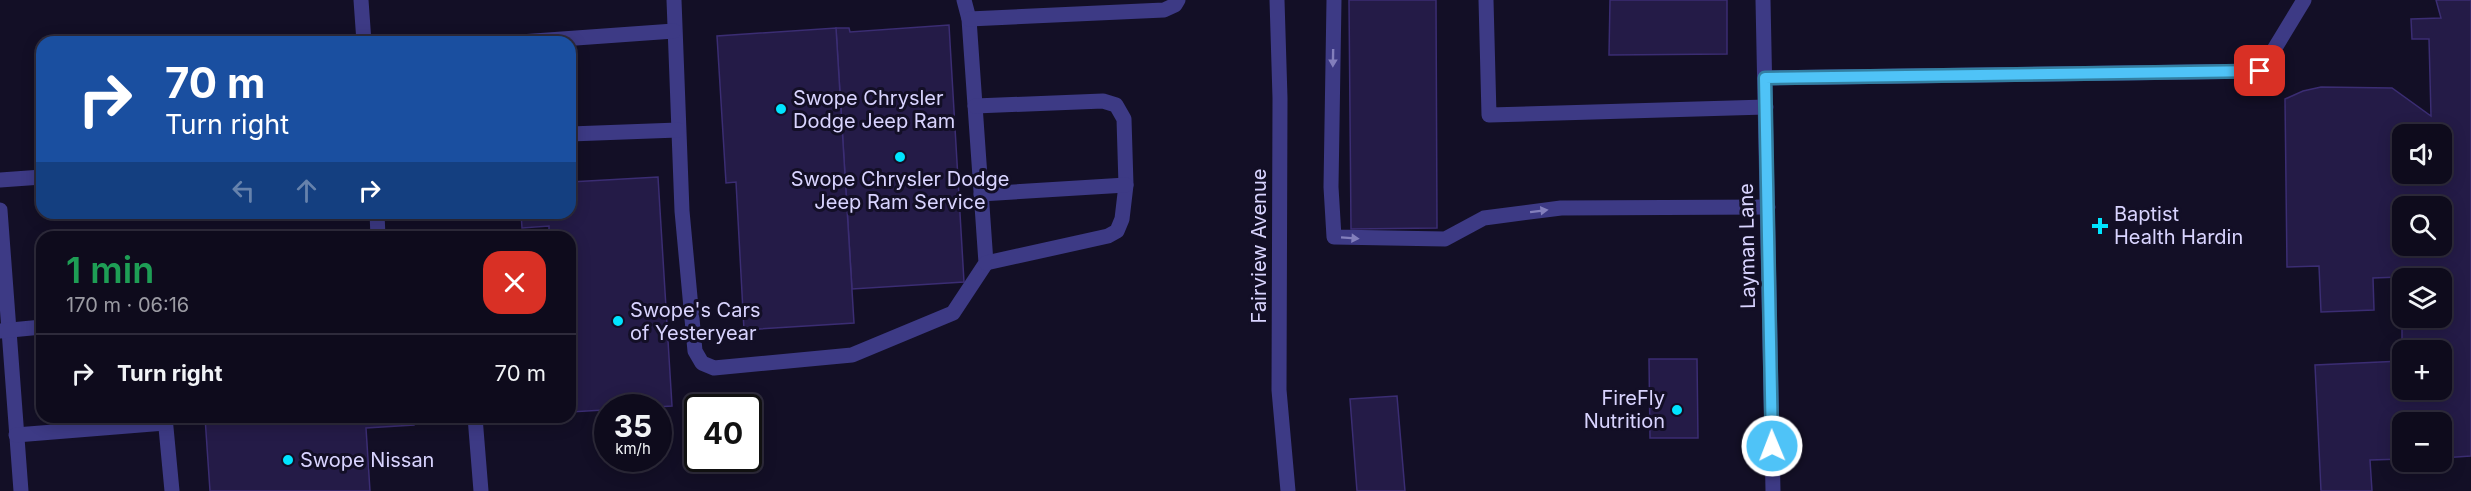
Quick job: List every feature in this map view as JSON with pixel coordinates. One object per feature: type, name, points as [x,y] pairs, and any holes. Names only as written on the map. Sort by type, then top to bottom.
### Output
[{"type":"street","points":[[361,0],[364,36]]},
{"type":"street","points":[[674,0],[682,212],[695,351],[702,363],[714,368],[852,355],[953,313],[986,263],[969,19],[964,0]]},
{"type":"street","points":[[969,19],[1164,10],[1175,5],[1178,0]]},
{"type":"street","name":"Fairview Avenue","points":[[1277,0],[1280,98],[1279,390],[1288,491]]},
{"type":"street","points":[[1334,0],[1331,187],[1334,237],[1445,239],[1484,218],[1561,208],[1768,207]]},
{"type":"street","points":[[1486,0],[1489,116],[1766,107]]},
{"type":"street","name":"Layman Lane","points":[[1763,0],[1773,491]]},
{"type":"street","points":[[1765,78],[2260,71],[2304,0]]},
{"type":"street","points":[[576,38],[675,31]]},
{"type":"street","points":[[975,106],[1103,101],[1116,105],[1124,119],[1126,184],[1122,219],[1117,231],[1108,236],[986,263]]},
{"type":"street","points":[[576,134],[678,130]]},
{"type":"street","points":[[0,180],[36,177]]},
{"type":"street","points":[[981,194],[1126,184]]},
{"type":"street","points":[[0,210],[4,330],[21,491]]},
{"type":"street","points":[[4,330],[36,327]]},
{"type":"street","points":[[16,435],[135,423]]},
{"type":"street","points":[[165,423],[171,491]]},
{"type":"street","points":[[475,423],[481,491]]},
{"type":"building","points":[[1349,0],[1436,0],[1437,228],[1351,229]]},
{"type":"building","points":[[1610,0],[1727,0],[1727,54],[1609,55]]},
{"type":"building","points":[[2436,0],[2471,0],[2471,456],[2452,457],[2452,412],[2392,412],[2392,459],[2370,460],[2372,491],[2321,491],[2315,365],[2392,361],[2392,400],[2452,400],[2452,340],[2402,340],[2402,328],[2452,328],[2452,268],[2392,268],[2392,277],[2373,278],[2374,310],[2321,312],[2319,266],[2287,267],[2285,99],[2303,91],[2321,87],[2392,88],[2431,116],[2429,39],[2412,39],[2411,19],[2441,18]]},
{"type":"building","name":"Swope Chrysler Dodge Jeep Ram Service","points":[[949,25],[964,282],[852,289],[836,28],[849,28],[850,32]]},
{"type":"building","name":"Swope Chrysler Dodge Jeep Ram","points":[[836,28],[854,323],[744,330],[736,182],[726,183],[717,36]]},
{"type":"building","name":"Swope's Cars of Yesteryear","points":[[658,177],[671,394],[594,394],[594,411],[576,412],[576,231],[549,231],[549,226],[522,228],[521,219],[576,219],[576,182]]},
{"type":"building","points":[[1649,359],[1697,359],[1698,438],[1650,438]]},
{"type":"building","points":[[1397,396],[1405,491],[1357,491],[1350,399]]},
{"type":"building","name":"Swope Nissan","points":[[205,423],[414,423],[414,425],[366,428],[370,491],[210,491]]},
{"type":"place","name":"Swope Chrysler Dodge Jeep Ram","points":[[781,109]]},
{"type":"place","name":"Swope Chrysler Dodge Jeep Ram Service","points":[[900,157]]},
{"type":"place","name":"Baptist Health Hardin","points":[[2100,226]]},
{"type":"place","name":"Swope's Cars of Yesteryear","points":[[618,321]]},
{"type":"place","name":"FireFly Nutrition","points":[[1677,410]]},
{"type":"place","name":"Swope Nissan","points":[[288,460]]},
{"type":"route","points":[[1772,446],[1765,78],[2260,71]]}]
